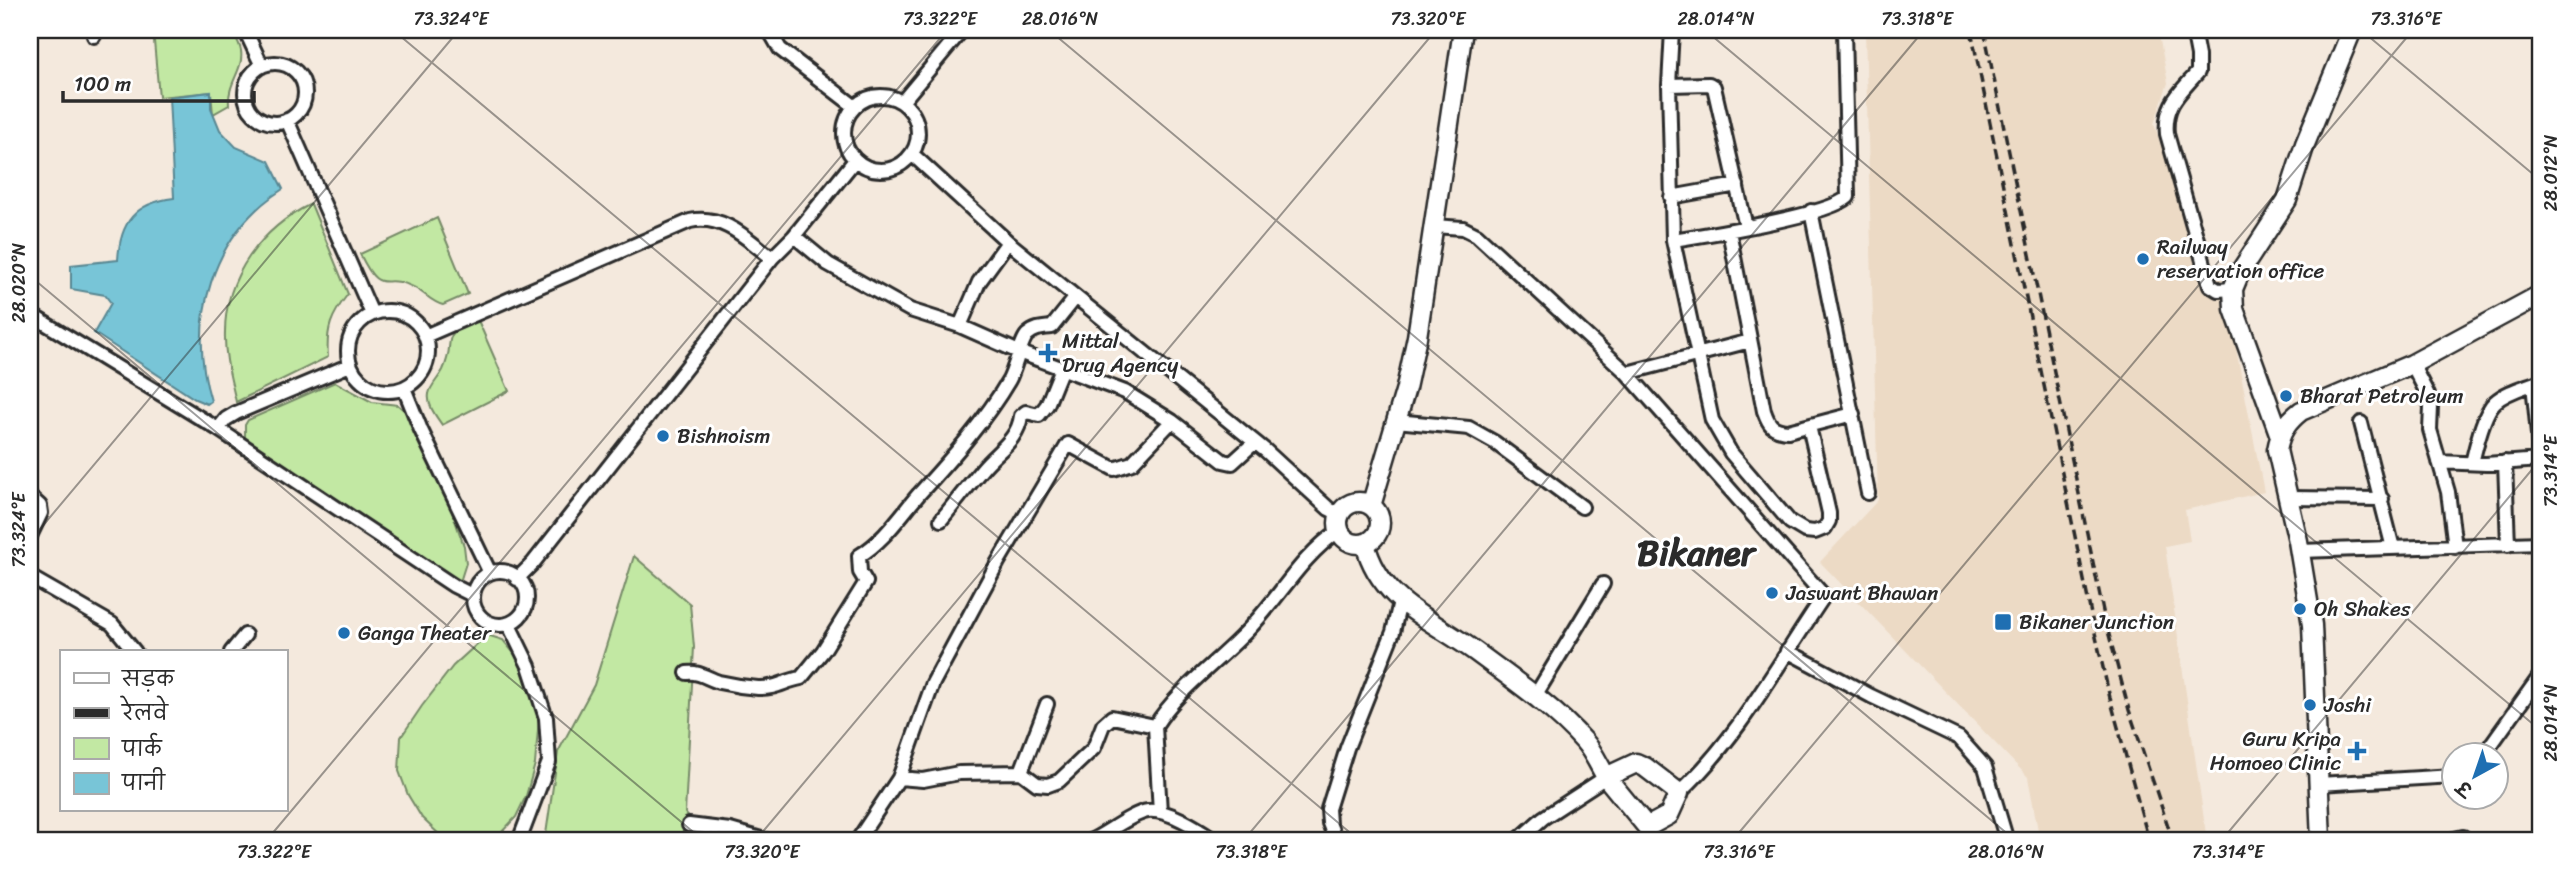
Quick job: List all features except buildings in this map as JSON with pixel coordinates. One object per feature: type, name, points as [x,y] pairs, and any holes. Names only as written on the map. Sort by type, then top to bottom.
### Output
[{"type":"street","points":[[245,30],[262,66]]},
{"type":"street","points":[[769,30],[780,49],[855,106]]},
{"type":"street","points":[[902,102],[962,30]]},
{"type":"street","points":[[1371,506],[1417,337],[1463,30]]},
{"type":"street","points":[[1672,30],[1669,85],[1673,240],[1712,420],[1720,438],[1790,522],[1805,531],[1815,533],[1825,528],[1829,513],[1809,426]]},
{"type":"street","points":[[1673,240],[1746,227],[1842,203],[1848,197],[1850,190],[1844,30]]},
{"type":"street","points":[[2193,30],[2198,72],[2167,112],[2167,134],[2210,285],[2218,290],[2233,289]]},
{"type":"street","points":[[2280,436],[2234,309],[2233,289],[2239,272],[2287,200],[2305,145],[2352,30]]},
{"type":"street","points":[[269,63],[285,65],[302,80],[303,103],[294,116],[287,120],[264,120],[251,110],[248,104],[247,82],[262,66],[269,63]]},
{"type":"street","points":[[1669,85],[1709,83],[1714,87],[1746,227]]},
{"type":"street","points":[[877,95],[902,102],[913,114],[918,130],[912,155],[900,165],[885,170],[869,169],[855,160],[846,146],[843,129],[855,106],[877,95]]},
{"type":"street","points":[[287,120],[372,314]]},
{"type":"street","points":[[912,155],[1008,242],[1266,451],[1329,509],[1339,522],[1346,539],[1355,544],[1374,539],[1381,522],[1378,512],[1361,502],[1349,504],[1339,522],[1256,622],[1174,699],[1155,726],[1160,812]]},
{"type":"street","points":[[517,579],[533,563],[772,258],[794,236],[855,160]]},
{"type":"street","points":[[1671,197],[1737,184]]},
{"type":"street","points":[[1811,211],[1868,494]]},
{"type":"street","points":[[425,336],[702,218],[723,222],[772,258]]},
{"type":"street","points":[[1365,543],[1374,571],[1400,602],[1535,696],[1585,741],[1606,777],[1649,834],[1669,815],[1679,793],[1721,749],[1824,596],[1627,373],[1477,235],[1464,228],[1433,226]]},
{"type":"street","points":[[1729,231],[1769,425],[1778,431],[1788,432],[1853,414]]},
{"type":"street","points":[[794,236],[828,264],[910,310],[960,326],[1021,353],[1110,384],[1172,421],[1223,461],[1232,463],[1254,443]]},
{"type":"street","points":[[960,326],[979,282],[1008,242]]},
{"type":"street","points":[[2321,841],[2312,625],[2300,551],[2277,450],[2280,436],[2289,421],[2301,411],[2413,364],[2540,295]]},
{"type":"street","points":[[687,673],[694,671],[716,681],[765,688],[774,688],[786,680],[801,678],[823,651],[866,582],[860,572],[859,556],[891,528],[959,449],[1009,380],[1021,353],[1024,338],[1035,329],[1052,327],[1076,297]]},
{"type":"street","points":[[387,311],[403,314],[416,323],[425,336],[428,351],[425,366],[417,379],[404,388],[388,391],[372,388],[359,379],[350,365],[348,345],[352,332],[360,321],[372,314],[387,311]]},
{"type":"street","points":[[30,314],[218,429],[454,586],[472,595]]},
{"type":"street","points":[[1627,373],[1750,341]]},
{"type":"street","points":[[2413,364],[2431,407],[2430,430],[2448,492],[2455,547]]},
{"type":"street","points":[[218,429],[226,419],[236,413],[350,365]]},
{"type":"street","points":[[941,520],[996,453],[1010,443],[1021,416],[1026,412],[1040,415],[1047,405],[1062,368]]},
{"type":"street","points":[[2439,462],[2472,463],[2505,462],[2540,457],[2537,382],[2506,395],[2492,405],[2472,463]]},
{"type":"street","points":[[404,388],[490,573]]},
{"type":"street","points":[[864,839],[899,778],[933,684],[998,562],[1068,444],[1114,468],[1132,463],[1172,421]]},
{"type":"street","points":[[1396,421],[1469,428],[1494,442],[1582,507]]},
{"type":"street","points":[[2361,423],[2393,548]]},
{"type":"street","points":[[2505,462],[2508,545]]},
{"type":"street","points":[[30,497],[40,506],[41,513],[30,536]]},
{"type":"street","points":[[2287,498],[2382,499]]},
{"type":"street","points":[[2300,551],[2540,543]]},
{"type":"street","points":[[507,572],[523,586],[526,597],[524,608],[509,625],[490,623],[475,609],[472,595],[476,585],[490,573],[507,572]]},
{"type":"street","points":[[30,577],[112,625],[133,650]]},
{"type":"street","points":[[1535,696],[1603,584]]},
{"type":"street","points":[[1336,841],[1329,823],[1328,809],[1352,735],[1393,632],[1400,602]]},
{"type":"street","points":[[509,625],[529,666],[546,718],[549,762],[519,841]]},
{"type":"street","points":[[233,650],[245,635]]},
{"type":"street","points":[[1787,651],[1871,696],[1959,738],[1985,767],[2007,841]]},
{"type":"street","points":[[2492,742],[2540,676]]},
{"type":"street","points":[[1021,772],[1047,704]]},
{"type":"street","points":[[899,778],[923,780],[959,773],[1021,772],[1037,784],[1048,785],[1059,780],[1094,748],[1103,725],[1112,717],[1155,726]]},
{"type":"street","points":[[1517,841],[1542,818],[1606,777],[1636,763],[1679,793]]},
{"type":"street","points":[[2319,784],[2440,777]]},
{"type":"street","points":[[1090,841],[1140,814],[1160,812],[1195,827],[1217,841]]},
{"type":"street","points":[[689,825],[730,830],[768,841]]},
{"type":"street","points":[[2446,841],[2463,837],[2465,841]]},
{"type":"shaded area","points":[[1865,30],[2158,30],[2168,83],[2154,124],[2178,192],[2201,275],[2221,272],[2264,492],[2185,510],[2190,541],[2165,546],[2207,841],[2040,841],[2028,777],[1820,562],[1878,500]]},
{"type":"green space","points":[[153,30],[232,30],[240,46],[241,58],[230,90],[229,105],[213,114],[211,92],[159,97]]},
{"type":"green space","points":[[311,204],[348,294],[331,323],[328,357],[236,402],[225,341],[227,311],[239,273],[262,240],[293,214]]},
{"type":"green space","points":[[437,218],[468,294],[443,305],[403,283],[378,280],[367,268],[360,254]]},
{"type":"green space","points":[[477,318],[509,391],[442,425],[431,406],[430,391],[443,370],[452,335]]},
{"type":"green space","points":[[335,382],[372,402],[398,405],[407,413],[445,492],[464,546],[466,563],[460,582],[245,438],[245,425],[248,420]]},
{"type":"green space","points":[[634,556],[690,604],[694,647],[685,813],[710,841],[545,841],[558,752],[594,685]]},
{"type":"green space","points":[[487,635],[503,640],[518,658],[539,718],[535,764],[526,796],[516,817],[498,836],[473,841],[444,839],[422,818],[408,795],[399,771],[401,737],[453,666]]},
{"type":"water","points":[[211,92],[211,108],[220,130],[236,147],[269,161],[283,189],[258,208],[238,230],[222,255],[211,283],[204,311],[202,341],[204,371],[211,401],[207,404],[195,399],[94,333],[111,303],[105,295],[71,289],[71,265],[118,260],[122,235],[132,217],[149,204],[174,198],[169,97]]},
{"type":"railway","points":[[1971,30],[2093,624],[2149,841]]},
{"type":"railway","points":[[1984,30],[2104,616],[2129,710],[2173,841]]},
{"type":"place","name":"Railway reservation office","points":[[2143,259]]},
{"type":"place","name":"Mittal Drug Agency","points":[[1048,353]]},
{"type":"place","name":"Bharat Petroleum","points":[[2286,396]]},
{"type":"place","name":"Bishnoism","points":[[663,436]]},
{"type":"place","name":"Jaswant Bhawan","points":[[1772,593]]},
{"type":"place","name":"Oh Shakes","points":[[2300,609]]},
{"type":"place","name":"Bikaner Junction","points":[[2003,622]]},
{"type":"place","name":"Ganga Theater","points":[[344,633]]},
{"type":"place","name":"Joshi","points":[[2310,705]]},
{"type":"place","name":"Guru Kripa Homoeo Clinic","points":[[2357,751]]},
{"type":"district","name":"Bikaner","points":[[1696,553]]}]
